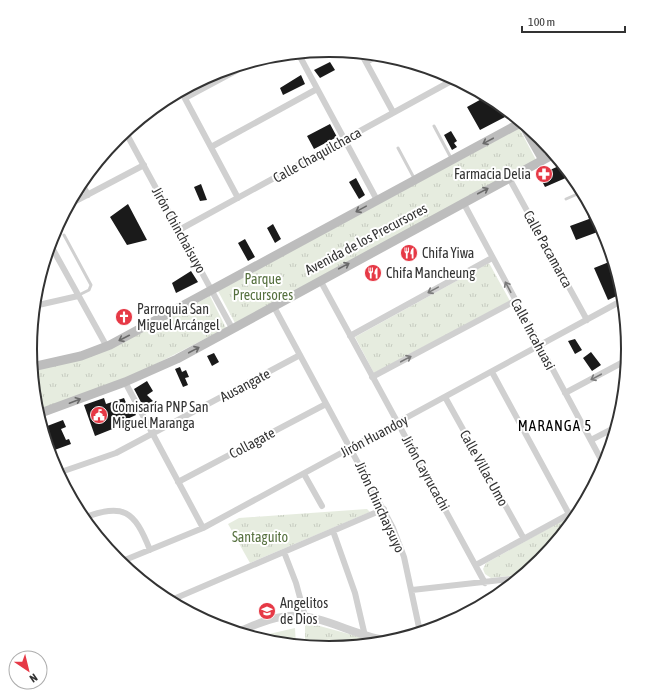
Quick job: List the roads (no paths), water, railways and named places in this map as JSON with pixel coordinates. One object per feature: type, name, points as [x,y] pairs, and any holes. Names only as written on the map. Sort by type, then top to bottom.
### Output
[{"type":"main road","name":"Avenida de los Precursores","points":[[38,366],[81,356],[107,347],[415,179],[517,125]]},
{"type":"main road","points":[[531,138],[543,160]]},
{"type":"main road","name":"Avenida de los Precursores","points":[[44,412],[125,382],[177,358],[549,157]]},
{"type":"street","points":[[301,58],[377,200]]},
{"type":"street","points":[[364,59],[393,112]]},
{"type":"street","points":[[366,62],[370,60]]},
{"type":"street","points":[[230,74],[185,98],[238,198]]},
{"type":"street","name":"Calle Chaquilchaca","points":[[179,230],[448,82]]},
{"type":"street","points":[[211,147],[317,89]]},
{"type":"street","name":"Jirón Chinchaisuyo","points":[[128,137],[232,328]]},
{"type":"street","points":[[78,200],[144,165]]},
{"type":"street","name":"Calle Pacamarca","points":[[509,178],[587,320]]},
{"type":"street","points":[[85,189],[88,195]]},
{"type":"street","name":"Calle Incahuasi","points":[[463,202],[600,458]]},
{"type":"street","points":[[54,251],[107,347]]},
{"type":"street","points":[[350,336],[492,258]]},
{"type":"street","name":"Jirón Cayrucachi","points":[[320,280],[485,582]]},
{"type":"street","points":[[40,305],[78,296]]},
{"type":"street","points":[[372,377],[515,301]]},
{"type":"street","name":"Jirón Huandoy","points":[[127,559],[203,528],[617,303]]},
{"type":"street","name":"Jirón Chinchaysuyo","points":[[273,305],[384,509],[404,557],[419,627]]},
{"type":"street","name":"Ausangate","points":[[64,471],[116,453],[300,355]]},
{"type":"street","points":[[565,393],[620,364]]},
{"type":"street","points":[[476,564],[569,514],[492,372]]},
{"type":"street","points":[[125,382],[203,528]]},
{"type":"street","name":"Calle Villac Umo","points":[[445,397],[524,538]]},
{"type":"street","name":"Collagate","points":[[178,482],[326,404]]},
{"type":"street","points":[[591,440],[610,430]]},
{"type":"street","points":[[304,474],[322,506]]},
{"type":"street","points":[[176,598],[384,509]]},
{"type":"street","points":[[90,516],[112,510],[126,513],[136,521],[150,550]]},
{"type":"street","points":[[333,531],[355,593],[365,636]]},
{"type":"street","points":[[284,552],[296,583],[305,616]]},
{"type":"street","points":[[412,590],[509,579]]},
{"type":"street","points":[[246,629],[274,618],[305,616],[374,638]]},
{"type":"lane","points":[[434,126],[452,160]]},
{"type":"lane","points":[[398,148],[415,179]]},
{"type":"lane","points":[[566,199],[577,194]]},
{"type":"lane","points":[[64,235],[91,285],[90,289],[78,296]]},
{"type":"place","name":"Farmacia Delia","points":[[544,174]]},
{"type":"place","name":"Chifa Yiwa","points":[[409,253]]},
{"type":"place","name":"Chifa Mancheung","points":[[373,273]]},
{"type":"place","name":"Parroquia San Miguel Arcángel","points":[[124,317]]},
{"type":"place","name":"Comisaría PNP San Miguel Maranga","points":[[99,415]]},
{"type":"place","name":"Angelitos de Dios","points":[[267,611]]},
{"type":"district","name":"MARANGA 5","points":[[555,426]]},
{"type":"park label","name":"Parque Precursores","points":[[263,288]]},
{"type":"park label","name":"Santaguito","points":[[260,537]]}]
